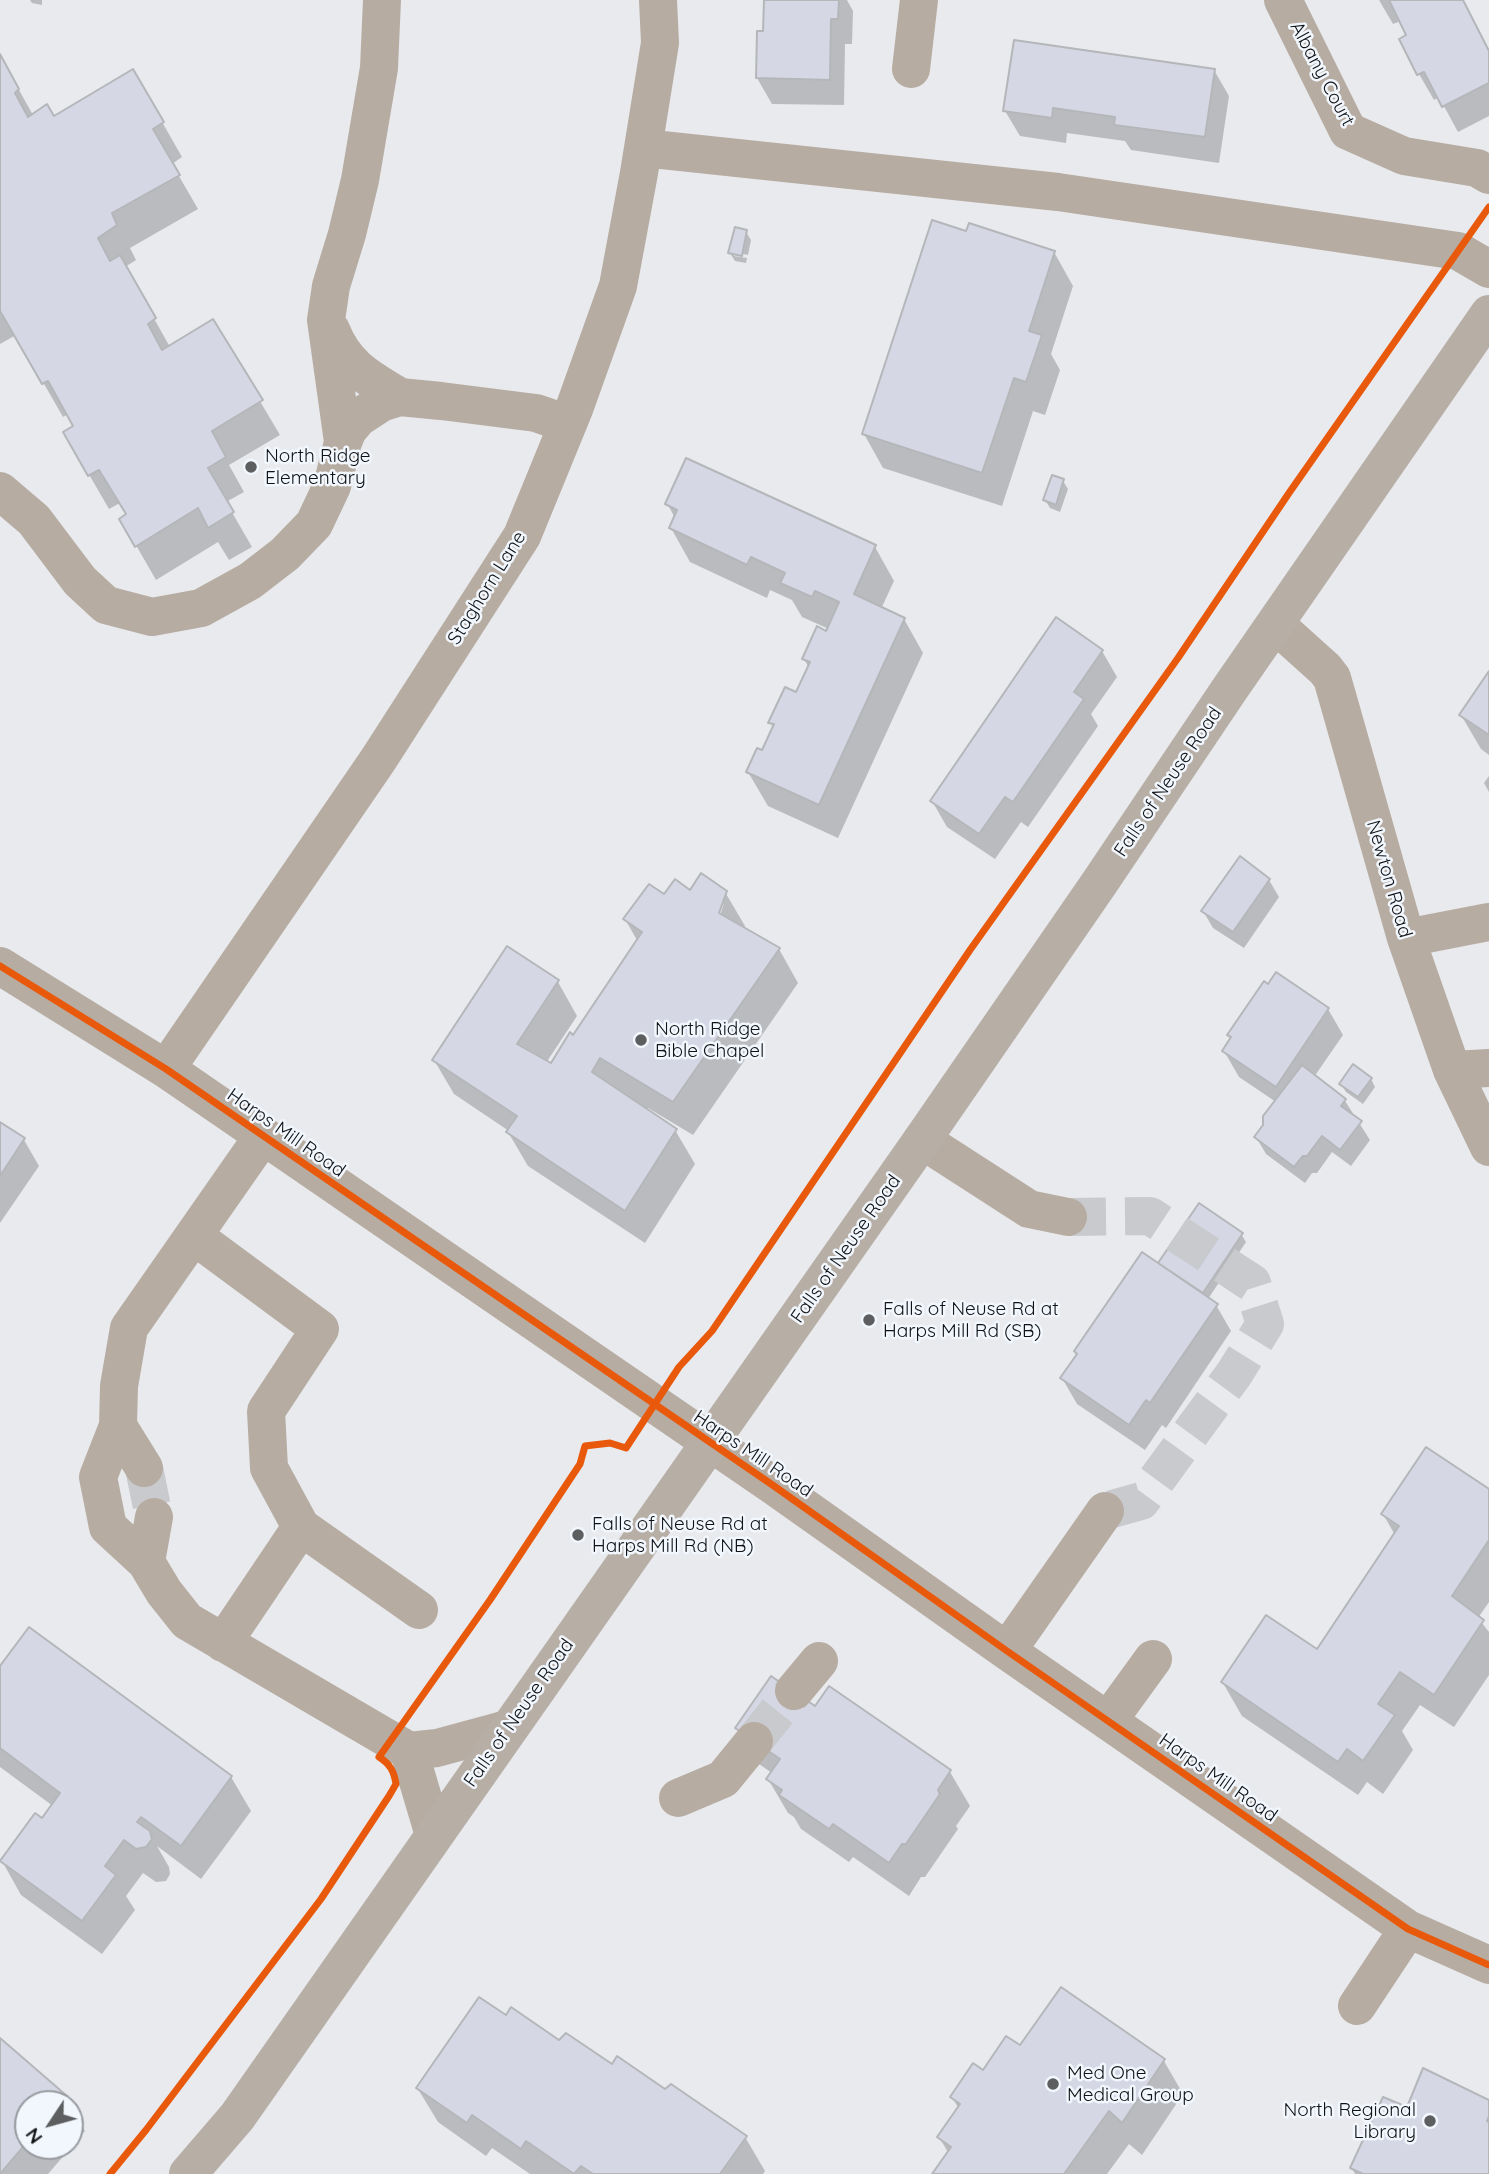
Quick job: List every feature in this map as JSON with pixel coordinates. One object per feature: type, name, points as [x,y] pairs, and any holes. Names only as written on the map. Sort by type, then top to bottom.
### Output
[{"type":"main road","name":"Falls of Neuse Road","points":[[188,2174],[237,2117],[922,1140],[1489,314]]},
{"type":"street","points":[[343,442],[326,320],[331,286],[360,180],[377,81],[382,0]]},
{"type":"street","name":"Staghorn Lane","points":[[166,1069],[379,760],[522,536],[568,424],[618,286],[660,43],[658,0]]},
{"type":"street","points":[[911,69],[919,0]]},
{"type":"street","name":"Albany Court","points":[[1283,0],[1348,131],[1404,156],[1477,168],[1489,175]]},
{"type":"street","points":[[643,148],[1094,197],[1458,251],[1489,269]]},
{"type":"street","points":[[326,320],[349,363],[370,380],[400,397],[536,413],[568,424]]},
{"type":"street","points":[[0,491],[34,520],[80,581],[106,605],[152,617],[201,608],[250,581],[285,554],[314,524],[332,486],[348,430],[358,418],[381,403],[400,397]]},
{"type":"street","name":"Newton Road","points":[[1276,625],[1332,678],[1406,938],[1471,1069],[1489,1147]]},
{"type":"street","points":[[1406,938],[1489,922]]},
{"type":"street","name":"Harps Mill Road","points":[[0,966],[166,1069],[774,1486],[1408,1929],[1489,1965]]},
{"type":"street","points":[[263,1136],[129,1328],[120,1386],[118,1426],[98,1477],[108,1527],[146,1562],[164,1592],[187,1621],[409,1751],[437,1748],[508,1729]]},
{"type":"street","points":[[922,1140],[1029,1209],[1068,1217]]},
{"type":"street","points":[[194,1236],[320,1329],[265,1411],[269,1468],[301,1527],[419,1610]]},
{"type":"street","points":[[118,1426],[136,1471]]},
{"type":"street","points":[[1007,1651],[1105,1511]]},
{"type":"street","points":[[146,1518],[146,1562]]},
{"type":"street","points":[[223,1643],[301,1527]]},
{"type":"street","points":[[1108,1721],[1153,1659]]},
{"type":"street","points":[[794,1691],[819,1661]]},
{"type":"street","points":[[678,1798],[723,1779],[754,1741]]},
{"type":"street","points":[[409,1751],[434,1835]]},
{"type":"street","points":[[1357,2006],[1408,1929]]},
{"type":"building","points":[[764,0],[839,0],[838,19],[831,19],[830,80],[756,78],[757,31],[763,31]]},
{"type":"building","points":[[1389,0],[1463,0],[1489,51],[1489,83],[1442,107],[1424,72],[1417,75],[1399,39],[1406,35]]},
{"type":"building","points":[[1014,40],[1215,69],[1205,137],[1114,125],[1115,117],[1053,108],[1052,118],[1003,111]]},
{"type":"building","points":[[0,54],[19,89],[15,93],[28,117],[47,104],[54,116],[133,69],[164,122],[153,129],[180,175],[112,213],[117,225],[98,238],[110,261],[120,255],[156,318],[148,324],[162,350],[213,319],[263,400],[212,431],[226,457],[208,468],[234,512],[208,528],[198,508],[135,547],[119,519],[126,514],[99,470],[88,476],[63,432],[73,426],[48,381],[42,384],[0,311]]},
{"type":"building","points":[[932,220],[966,231],[969,223],[1055,251],[1029,331],[1042,335],[1026,382],[1014,378],[982,473],[862,434]]},
{"type":"building","points":[[735,227],[747,230],[742,256],[728,253]]},
{"type":"building","points":[[686,458],[876,545],[854,594],[905,618],[819,805],[746,772],[757,748],[762,750],[774,724],[768,723],[785,687],[796,692],[810,662],[802,659],[817,626],[826,631],[839,602],[815,591],[812,597],[780,583],[785,573],[751,557],[747,565],[669,528],[677,510],[665,504]]},
{"type":"building","points":[[1052,475],[1064,479],[1056,505],[1043,500]]},
{"type":"building","points":[[1056,617],[1103,650],[1074,692],[1084,699],[1013,802],[1005,797],[979,834],[930,801]]},
{"type":"building","points":[[1489,671],[1489,735],[1459,715]]},
{"type":"building","points":[[1240,856],[1270,879],[1233,932],[1201,911]]},
{"type":"building","name":"North Ridge Bible Chapel","points":[[701,873],[727,891],[719,913],[780,948],[673,1102],[600,1058],[592,1072],[677,1129],[625,1211],[506,1132],[517,1116],[432,1060],[507,946],[559,980],[517,1044],[551,1063],[642,932],[623,919],[649,884],[664,894],[675,879],[690,890]]},
{"type":"building","points":[[1276,972],[1329,1008],[1276,1087],[1222,1051],[1231,1037],[1227,1035],[1264,981],[1268,984]]},
{"type":"building","points":[[1353,1064],[1372,1078],[1358,1097],[1339,1084]]},
{"type":"building","points":[[1302,1065],[1346,1099],[1341,1106],[1362,1121],[1340,1150],[1322,1136],[1307,1156],[1303,1156],[1294,1167],[1254,1137],[1263,1125],[1263,1116]]},
{"type":"building","points":[[0,1122],[25,1138],[0,1176]]},
{"type":"building","points":[[1199,1203],[1243,1233],[1203,1293],[1158,1263]]},
{"type":"building","points":[[1142,1252],[1218,1304],[1150,1403],[1146,1400],[1129,1425],[1060,1378],[1077,1354],[1074,1351]]},
{"type":"building","points":[[1426,1447],[1489,1489],[1489,1540],[1452,1596],[1484,1620],[1434,1695],[1400,1672],[1378,1704],[1395,1715],[1363,1761],[1347,1749],[1338,1762],[1221,1682],[1266,1615],[1317,1649],[1399,1526],[1381,1514]]},
{"type":"building","points":[[29,1627],[232,1776],[181,1846],[141,1817],[137,1822],[150,1831],[152,1839],[146,1847],[136,1849],[124,1840],[105,1866],[116,1875],[82,1921],[0,1861],[35,1813],[42,1818],[60,1793],[0,1748],[0,1666]]},
{"type":"building","points":[[771,1676],[815,1706],[829,1686],[951,1770],[938,1790],[940,1794],[906,1844],[902,1844],[889,1863],[833,1824],[829,1829],[779,1795],[782,1790],[766,1779],[780,1759],[735,1728]]},
{"type":"building","name":"Med One Medical Group","points":[[1061,1987],[1165,2059],[1122,2123],[1109,2111],[1064,2174],[932,2174],[951,2147],[937,2137],[960,2104],[950,2097],[973,2063],[983,2070],[1006,2036],[1020,2045]]},
{"type":"building","points":[[479,1997],[506,2015],[511,2007],[559,2040],[566,2033],[612,2064],[617,2056],[665,2089],[671,2084],[747,2136],[720,2174],[593,2174],[581,2166],[574,2174],[526,2141],[521,2149],[472,2115],[467,2123],[416,2088]]},
{"type":"building","points":[[0,2038],[60,2090],[14,2090],[14,2158],[0,2174]]},
{"type":"building","name":"North Regional Library","points":[[1423,2068],[1489,2100],[1489,2174],[1363,2174],[1350,2168],[1383,2097],[1407,2107]]},
{"type":"tunnel","points":[[1068,1217],[1150,1216],[1252,1283],[1265,1324],[1234,1374],[1141,1501],[1105,1511]]},
{"type":"tunnel","points":[[144,1468],[154,1517]]},
{"type":"tunnel","points":[[754,1741],[794,1691]]},
{"type":"cycle path","points":[[110,2174],[321,1899],[389,1796],[396,1784],[395,1779],[389,1765],[379,1757],[490,1600],[580,1464],[585,1446],[610,1443],[626,1448],[679,1367],[712,1331],[970,950],[1178,658],[1289,493],[1489,207]]},
{"type":"cycle path","points":[[0,966],[166,1069],[774,1486],[1408,1929],[1489,1965]]},
{"type":"place","name":"North Ridge Elementary","points":[[251,467]]},
{"type":"place","name":"North Ridge Bible Chapel","points":[[641,1040]]},
{"type":"place","name":"Falls of Neuse Rd at Harps Mill Rd (SB)","points":[[869,1320]]},
{"type":"place","name":"Falls of Neuse Rd at Harps Mill Rd (NB)","points":[[578,1535]]},
{"type":"place","name":"Med One Medical Group","points":[[1053,2084]]},
{"type":"place","name":"North Regional Library","points":[[1430,2121]]}]
